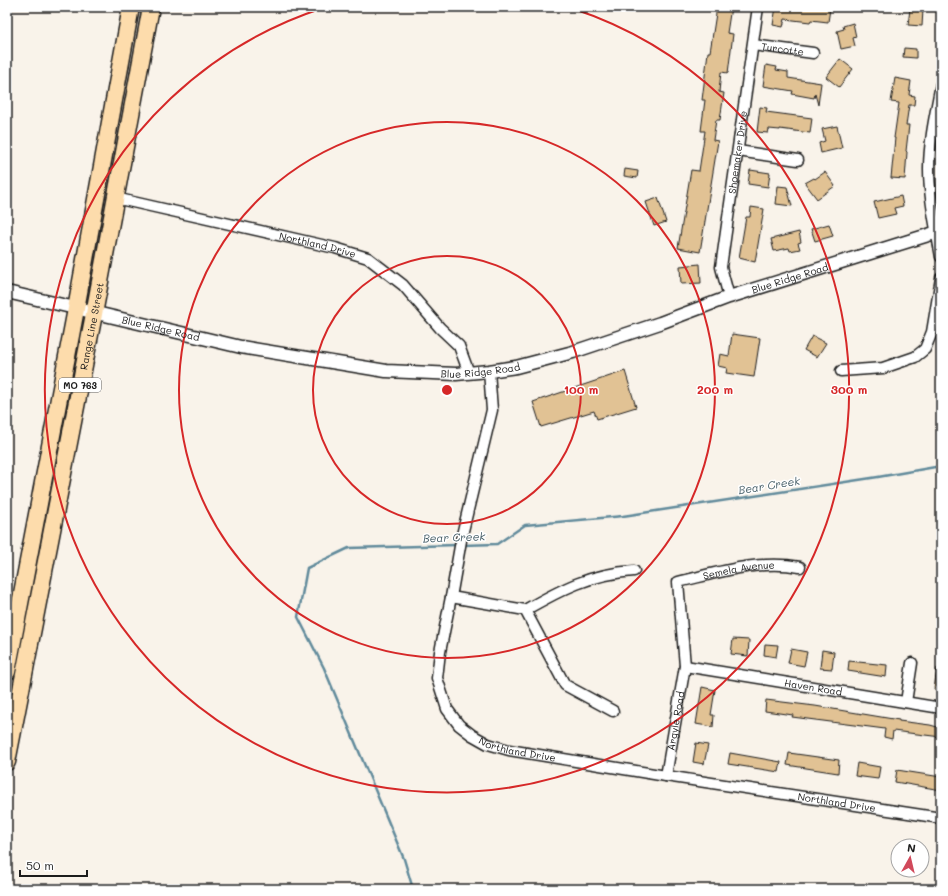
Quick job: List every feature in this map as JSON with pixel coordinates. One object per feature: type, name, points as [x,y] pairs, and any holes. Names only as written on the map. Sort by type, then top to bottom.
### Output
[{"type":"main road","name":"Range Line Street","points":[[7,672],[76,309],[131,7]]},
{"type":"main road","name":"Range Line Street","points":[[7,760],[94,314],[151,7]]},
{"type":"main road","points":[[34,626],[31,602],[46,520],[41,493]]},
{"type":"main road","points":[[7,725],[20,663],[20,651],[15,630]]},
{"type":"street","name":"Shoemaker Drive","points":[[728,297],[721,268],[758,7]]},
{"type":"street","name":"Turcotte","points":[[753,45],[813,53]]},
{"type":"street","points":[[941,84],[932,135],[929,168],[939,231],[941,257]]},
{"type":"street","points":[[738,151],[798,160]]},
{"type":"street","name":"Northland Drive","points":[[115,198],[335,248],[368,258],[403,285],[440,328],[459,346],[468,373]]},
{"type":"street","name":"Blue Ridge Road","points":[[7,292],[94,314],[241,347],[386,371],[444,374],[468,373],[516,367],[573,352],[660,323],[728,297],[939,231]]},
{"type":"street","points":[[841,371],[882,368],[915,357],[925,349],[932,332],[941,278]]},
{"type":"street","name":"Northland Drive","points":[[489,371],[492,410],[462,535],[452,597],[440,652],[437,678],[447,708],[464,728],[472,735],[488,744],[509,750],[666,776],[941,818]]},
{"type":"street","name":"Semela Avenue","points":[[678,582],[715,572],[750,567],[787,565],[800,567]]},
{"type":"street","points":[[452,597],[526,610],[578,582],[602,575],[634,571]]},
{"type":"street","name":"Argyle Road","points":[[666,776],[686,666],[678,582]]},
{"type":"street","points":[[526,610],[565,685],[613,711]]},
{"type":"street","points":[[906,702],[912,663]]},
{"type":"street","name":"Haven Road","points":[[686,666],[941,708]]},
{"type":"building","points":[[717,7],[731,7],[727,33],[733,34],[728,73],[721,72],[719,92],[724,93],[720,120],[716,120],[713,140],[718,141],[700,252],[678,248],[691,170],[699,171],[705,131],[701,131],[705,100],[702,100],[708,52],[710,52]]},
{"type":"building","points":[[776,7],[815,7],[830,9],[828,22],[811,20],[810,22],[785,19],[783,27],[773,25]]},
{"type":"building","points":[[910,9],[923,10],[922,26],[908,25]]},
{"type":"building","points":[[853,23],[856,37],[853,38],[855,46],[841,49],[837,31],[844,29],[843,26]]},
{"type":"building","points":[[904,48],[916,49],[916,58],[903,57]]},
{"type":"building","points":[[840,59],[853,69],[839,87],[826,77]]},
{"type":"building","points":[[766,65],[777,67],[776,70],[788,72],[788,78],[821,83],[818,105],[815,94],[814,98],[792,94],[793,91],[763,86]]},
{"type":"building","points":[[895,78],[911,81],[909,95],[915,96],[914,105],[909,105],[906,125],[909,125],[905,179],[891,178],[894,138],[899,103],[891,102]]},
{"type":"building","points":[[760,107],[767,108],[766,112],[812,118],[810,133],[780,129],[769,129],[768,133],[757,132]]},
{"type":"building","points":[[837,126],[842,148],[821,153],[819,143],[825,141],[822,129]]},
{"type":"building","points":[[625,169],[638,171],[637,178],[624,176]]},
{"type":"building","points":[[750,170],[770,173],[768,187],[748,184]]},
{"type":"building","points":[[825,172],[835,186],[817,199],[805,183],[814,178],[815,179]]},
{"type":"building","points":[[778,186],[787,187],[792,206],[776,204]]},
{"type":"building","points":[[901,196],[903,206],[894,208],[896,214],[878,218],[874,202]]},
{"type":"building","points":[[658,198],[666,222],[654,226],[646,202]]},
{"type":"building","points":[[751,207],[764,209],[755,262],[739,258],[746,217],[750,217]]},
{"type":"building","points":[[829,224],[833,236],[815,241],[811,229]]},
{"type":"building","points":[[799,232],[801,242],[798,243],[800,249],[790,251],[789,248],[774,251],[771,239]]},
{"type":"building","points":[[700,264],[701,283],[681,284],[680,266]]},
{"type":"building","points":[[732,334],[760,338],[754,377],[726,373],[727,368],[718,366],[720,354],[729,356]]},
{"type":"building","points":[[812,336],[826,343],[817,357],[804,350]]},
{"type":"building","points":[[625,371],[636,407],[597,419],[594,411],[541,427],[533,402]]},
{"type":"building","points":[[733,639],[749,640],[748,656],[731,654]]},
{"type":"building","points":[[765,644],[778,645],[776,657],[764,655]]},
{"type":"building","points":[[791,649],[807,652],[804,666],[788,663]]},
{"type":"building","points":[[822,650],[834,652],[832,669],[820,668]]},
{"type":"building","points":[[849,661],[887,665],[886,677],[848,671]]},
{"type":"building","points":[[937,668],[941,669],[941,690],[934,689]]},
{"type":"building","points":[[702,687],[715,690],[711,715],[714,715],[713,727],[696,724]]},
{"type":"building","points":[[766,700],[815,706],[930,725],[941,728],[941,737],[893,731],[892,739],[884,737],[885,729],[792,717],[793,715],[765,711]]},
{"type":"building","points":[[696,743],[708,745],[704,764],[693,762]]},
{"type":"building","points":[[730,753],[781,762],[779,772],[728,764]]},
{"type":"building","points":[[789,753],[839,760],[838,773],[787,765]]},
{"type":"building","points":[[857,763],[880,767],[878,779],[855,776]]},
{"type":"building","points":[[897,770],[941,777],[941,790],[895,782]]},
{"type":"waterway","name":"Bear Creek","points":[[462,545],[497,544],[525,525],[623,516],[941,466]]},
{"type":"waterway","name":"Bear Creek","points":[[413,889],[404,859],[324,668],[298,617],[307,568],[349,548],[457,545]]}]
